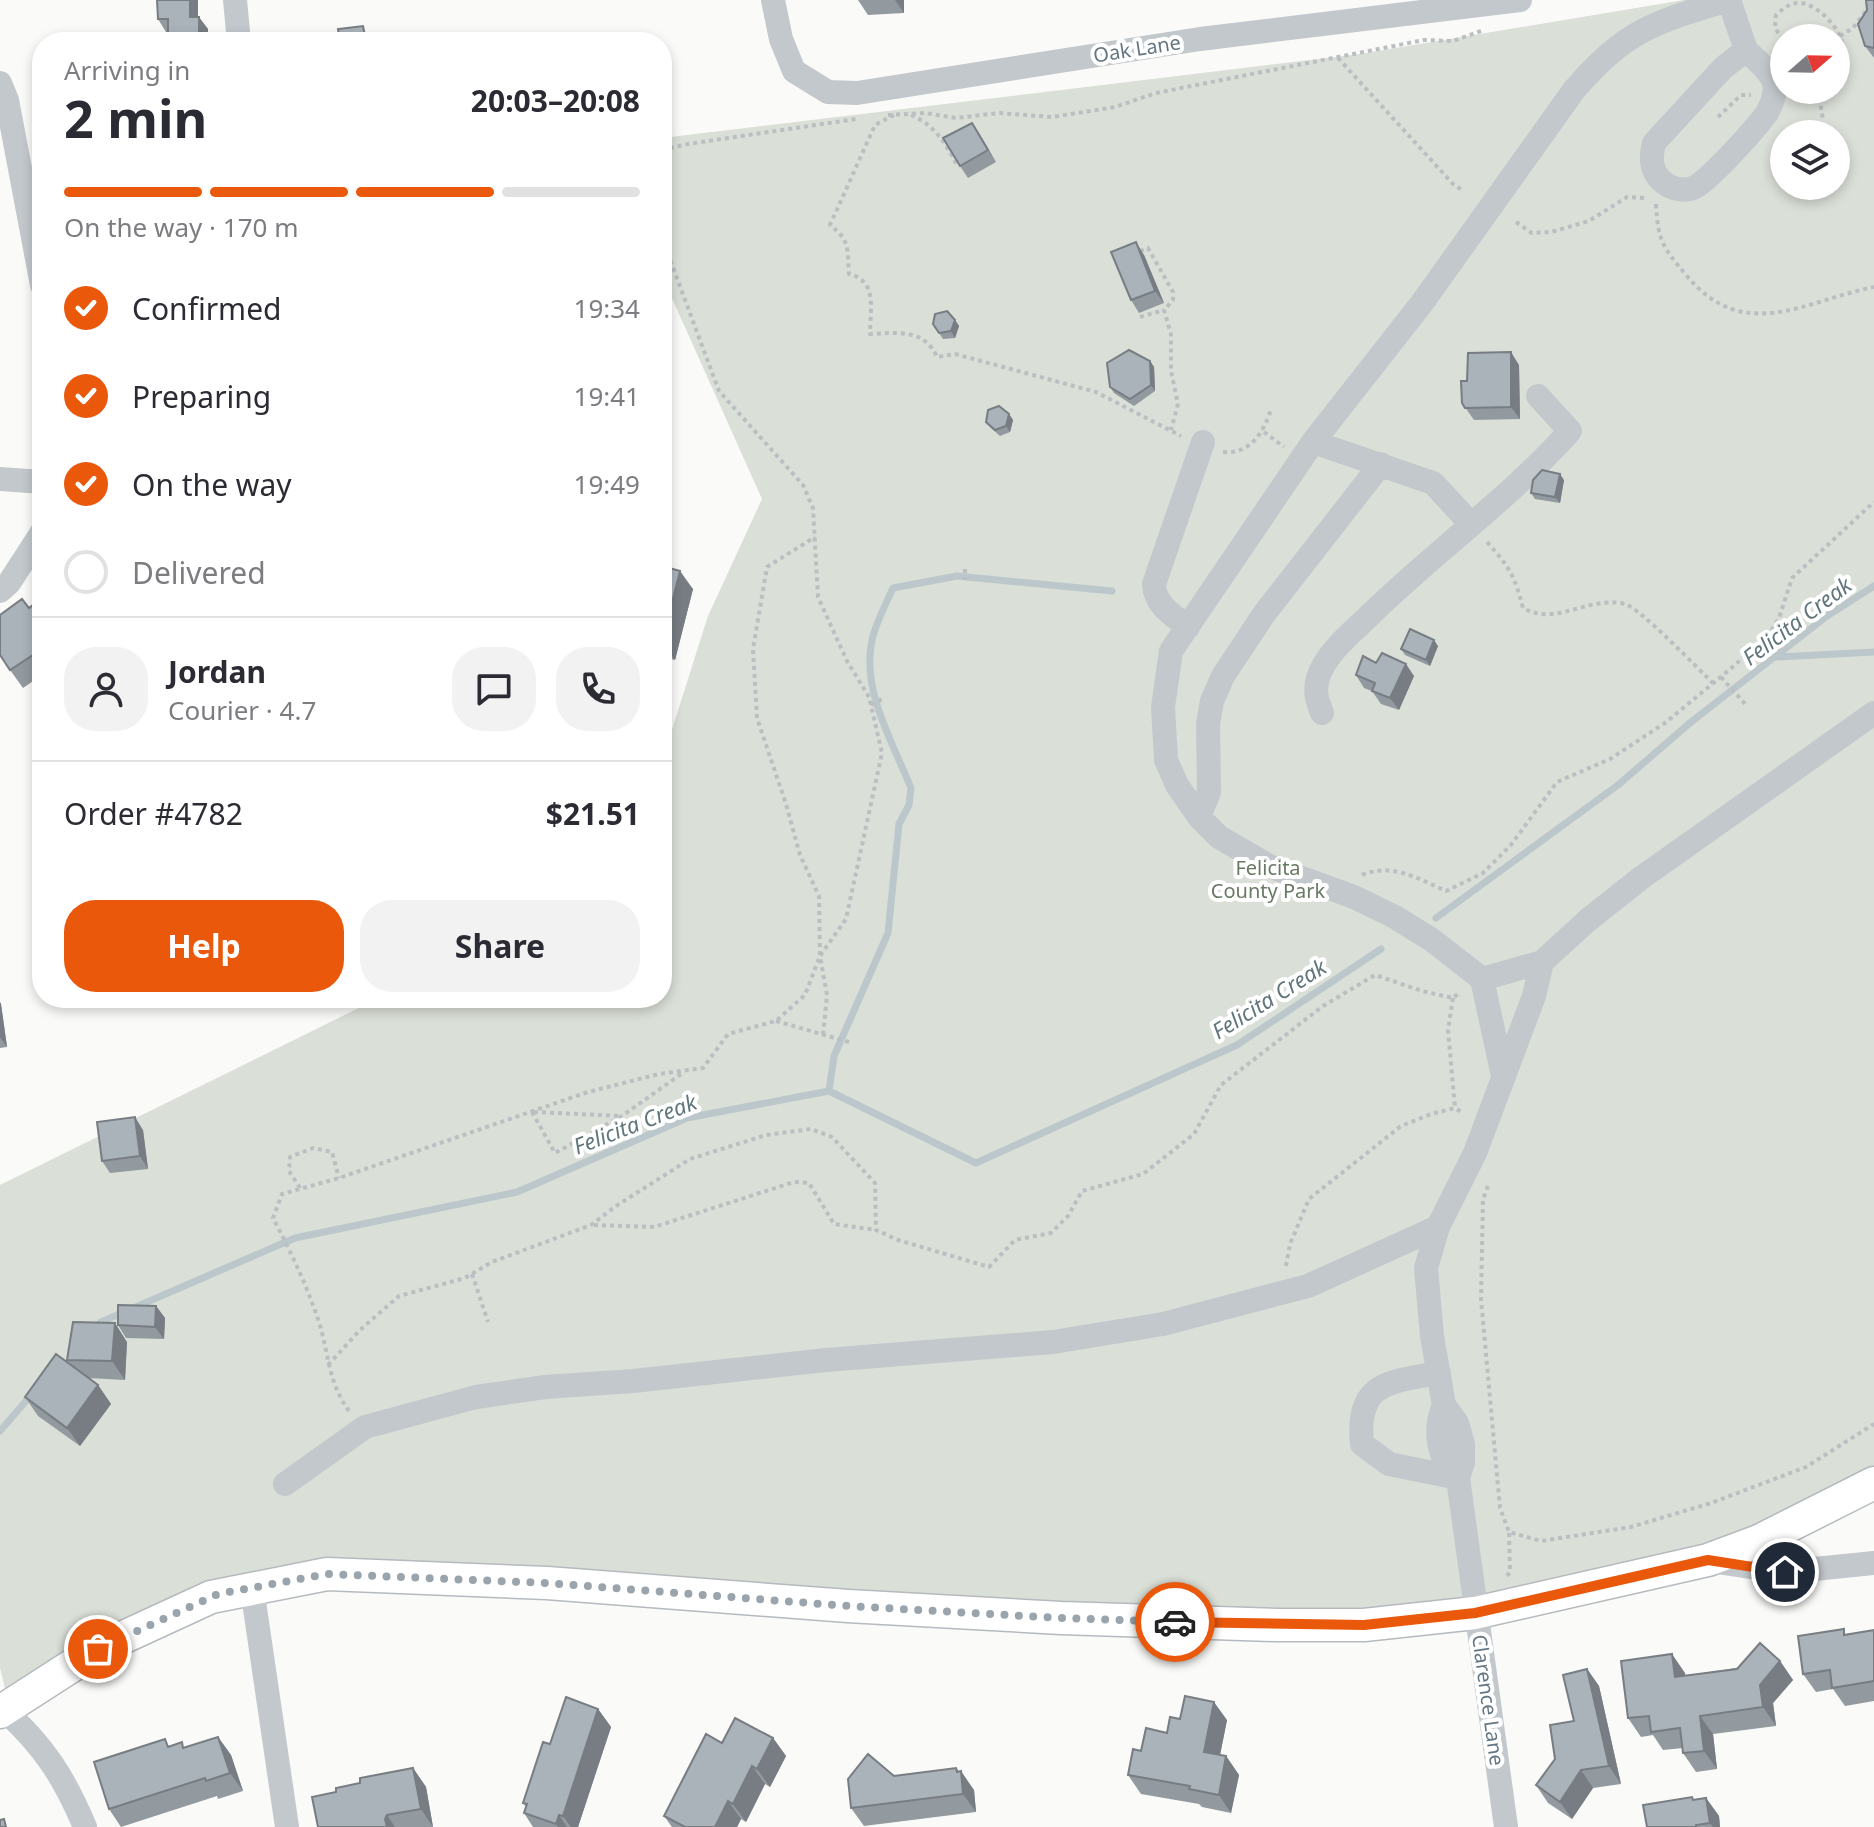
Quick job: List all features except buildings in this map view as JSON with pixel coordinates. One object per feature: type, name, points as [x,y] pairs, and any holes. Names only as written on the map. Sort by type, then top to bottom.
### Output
[{"type":"main road","points":[[2,1711],[98,1649],[218,1594],[327,1574],[547,1583],[848,1606],[1061,1618],[1364,1625],[1475,1613],[1708,1560],[1759,1541],[1874,1483]]},
{"type":"street","points":[[235,0],[238,32]]},
{"type":"street","name":"Oak Lane","points":[[773,0],[781,39],[794,71],[828,92],[857,93],[1200,39],[1520,0]]},
{"type":"street","points":[[1503,1076],[1480,978],[1432,940],[1395,917],[1354,897],[1269,866],[1243,853],[1219,837],[1199,817],[1177,785],[1166,760],[1163,707],[1171,651],[1313,442],[1422,303],[1574,90],[1601,59],[1635,34],[1662,21],[1729,0],[1746,50],[1769,73],[1774,82],[1774,93],[1766,114],[1709,176],[1695,187],[1674,189],[1664,184],[1653,167],[1651,156],[1654,143],[1723,68],[1746,50]]},
{"type":"street","points":[[0,83],[32,200]]},
{"type":"street","points":[[1322,713],[1315,695],[1318,677],[1335,649],[1407,579],[1537,468],[1570,431],[1538,396]]},
{"type":"street","points":[[1313,442],[1433,483],[1471,524]]},
{"type":"street","points":[[1188,627],[1164,609],[1154,592],[1154,584],[1201,446]]},
{"type":"street","points":[[1199,817],[1209,792],[1208,724],[1212,701],[1223,676],[1264,614],[1381,464]]},
{"type":"street","points":[[0,479],[32,481]]},
{"type":"street","points":[[0,591],[9,583],[32,547]]},
{"type":"street","points":[[1480,978],[1542,962],[1641,878],[1874,713]]},
{"type":"street","name":"Clarence Lane","points":[[1506,1827],[1458,1478],[1463,1463],[1463,1444],[1457,1423],[1444,1405],[1432,1336],[1426,1268],[1438,1227],[1475,1153],[1534,996],[1542,962]]},
{"type":"street","points":[[285,1484],[362,1429],[476,1397],[545,1387],[633,1381],[826,1360],[1053,1342],[1163,1324],[1320,1281],[1438,1227]]},
{"type":"street","points":[[1439,1373],[1404,1379],[1375,1390],[1359,1419],[1362,1444],[1389,1464],[1458,1478]]},
{"type":"street","points":[[1708,1560],[1785,1572],[1874,1563]]},
{"type":"street","points":[[252,1588],[287,1827]]},
{"type":"street","points":[[2,1711],[39,1743],[53,1762],[85,1827]]},
{"type":"path","points":[[1774,24],[1776,15],[1787,6],[1800,3],[1811,6],[1830,24]]},
{"type":"path","points":[[1850,30],[1872,3]]},
{"type":"path","points":[[872,117],[905,113],[956,118],[999,113],[1052,117],[1115,107],[1156,93],[1424,40],[1453,41],[1486,29]]},
{"type":"path","points":[[1338,58],[1453,184],[1462,190]]},
{"type":"path","points":[[1718,117],[1741,95],[1749,94],[1760,100]]},
{"type":"path","points":[[1820,104],[1823,120]]},
{"type":"path","points":[[924,114],[915,117],[894,115],[875,125],[830,225],[844,237],[848,247],[849,274],[861,277],[870,293],[870,334],[920,336],[928,342],[937,357],[955,354],[1096,392],[1201,446],[1239,453],[1264,432],[1271,409]]},
{"type":"path","points":[[915,117],[941,135],[957,165]]},
{"type":"path","points":[[672,148],[860,118]]},
{"type":"path","points":[[1516,222],[1532,233],[1551,232],[1589,221],[1627,197],[1656,198],[1661,245],[1695,286],[1716,303],[1747,314],[1784,313],[1874,287]]},
{"type":"path","points":[[1137,252],[1148,248],[1173,292],[1173,300],[1164,310],[1140,317]]},
{"type":"path","points":[[362,1429],[336,1393],[320,1325],[273,1218],[282,1194],[339,1178],[588,1092],[703,1068],[728,1034],[776,1021],[805,995],[820,956],[846,919],[882,753],[869,697],[847,661],[818,597],[813,508],[803,485],[719,391],[672,265]]},
{"type":"path","points":[[1164,310],[1171,334],[1171,371],[1178,404],[1171,430]]},
{"type":"path","points":[[1354,897],[1358,877],[1376,869],[1402,872],[1446,891],[1483,873],[1511,845],[1557,782],[1610,759],[1665,723],[1713,683],[1723,679],[1771,631],[1779,618],[1792,578],[1874,502]]},
{"type":"path","points":[[1471,524],[1509,566],[1523,608],[1536,616],[1555,615],[1599,603],[1628,604],[1713,683]]},
{"type":"path","points":[[815,537],[767,567],[753,649],[757,718],[800,855],[819,896],[820,956],[827,995],[823,1035]]},
{"type":"path","points":[[965,569],[965,580]]},
{"type":"path","points":[[1723,679],[1745,704]]},
{"type":"path","points":[[871,705],[884,698]]},
{"type":"path","points":[[591,1225],[654,1227],[794,1182],[809,1183],[834,1224],[876,1230],[898,1240],[989,1267],[1015,1240],[1051,1233],[1068,1216],[1082,1191],[1143,1174],[1194,1134],[1221,1085],[1323,1006],[1375,975],[1453,998]]},
{"type":"path","points":[[1292,1290],[1284,1274],[1290,1244],[1309,1199],[1401,1126],[1455,1108],[1448,1030],[1453,998],[1480,978]]},
{"type":"path","points":[[776,1021],[849,1042]]},
{"type":"path","points":[[532,1112],[555,1153],[622,1116],[686,1071]]},
{"type":"path","points":[[532,1112],[622,1116]]},
{"type":"path","points":[[328,1365],[360,1330],[399,1296],[472,1274],[492,1262],[591,1225],[690,1159],[766,1135],[811,1129],[832,1137],[875,1183],[876,1230]]},
{"type":"path","points":[[301,1189],[289,1171],[290,1157],[313,1148],[332,1152],[339,1178]]},
{"type":"path","points":[[1475,1613],[1510,1572],[1509,1532],[1500,1508],[1481,1299],[1483,1199],[1492,1175]]},
{"type":"path","points":[[472,1274],[488,1322]]},
{"type":"path","points":[[1509,1532],[1541,1541],[1631,1527],[1711,1503],[1806,1467],[1874,1424]]},
{"type":"green space","name":"Felicita County Park","points":[[1684,0],[1874,0],[1874,1483],[1757,1542],[1365,1625],[327,1574],[218,1594],[9,1705],[0,1668],[0,1185],[359,1008],[672,1008],[672,729],[708,616],[762,499],[672,298],[672,137],[1360,54]]},
{"type":"waterway","points":[[829,1091],[834,1056],[888,933],[899,824],[909,805],[911,788],[881,716],[871,678],[872,640],[893,588],[957,576],[1112,591]]},
{"type":"waterway","name":"Felicita Creak","points":[[1436,918],[1618,785],[1691,722],[1827,616],[1874,586]]},
{"type":"waterway","points":[[1776,657],[1874,652]]},
{"type":"waterway","name":"Felicita Creak","points":[[96,1327],[101,1322],[295,1238],[517,1192],[687,1118],[829,1091],[976,1163],[1237,1045],[1381,949]]},
{"type":"waterway","name":"Felicita Creak","points":[[0,1431],[32,1394]]},
{"type":"way so far","points":[[98,1649],[218,1594],[327,1574],[547,1583],[848,1606],[1175,1622]]},
{"type":"route","points":[[1175,1622],[1364,1625],[1475,1613],[1708,1560],[1785,1572]]}]
